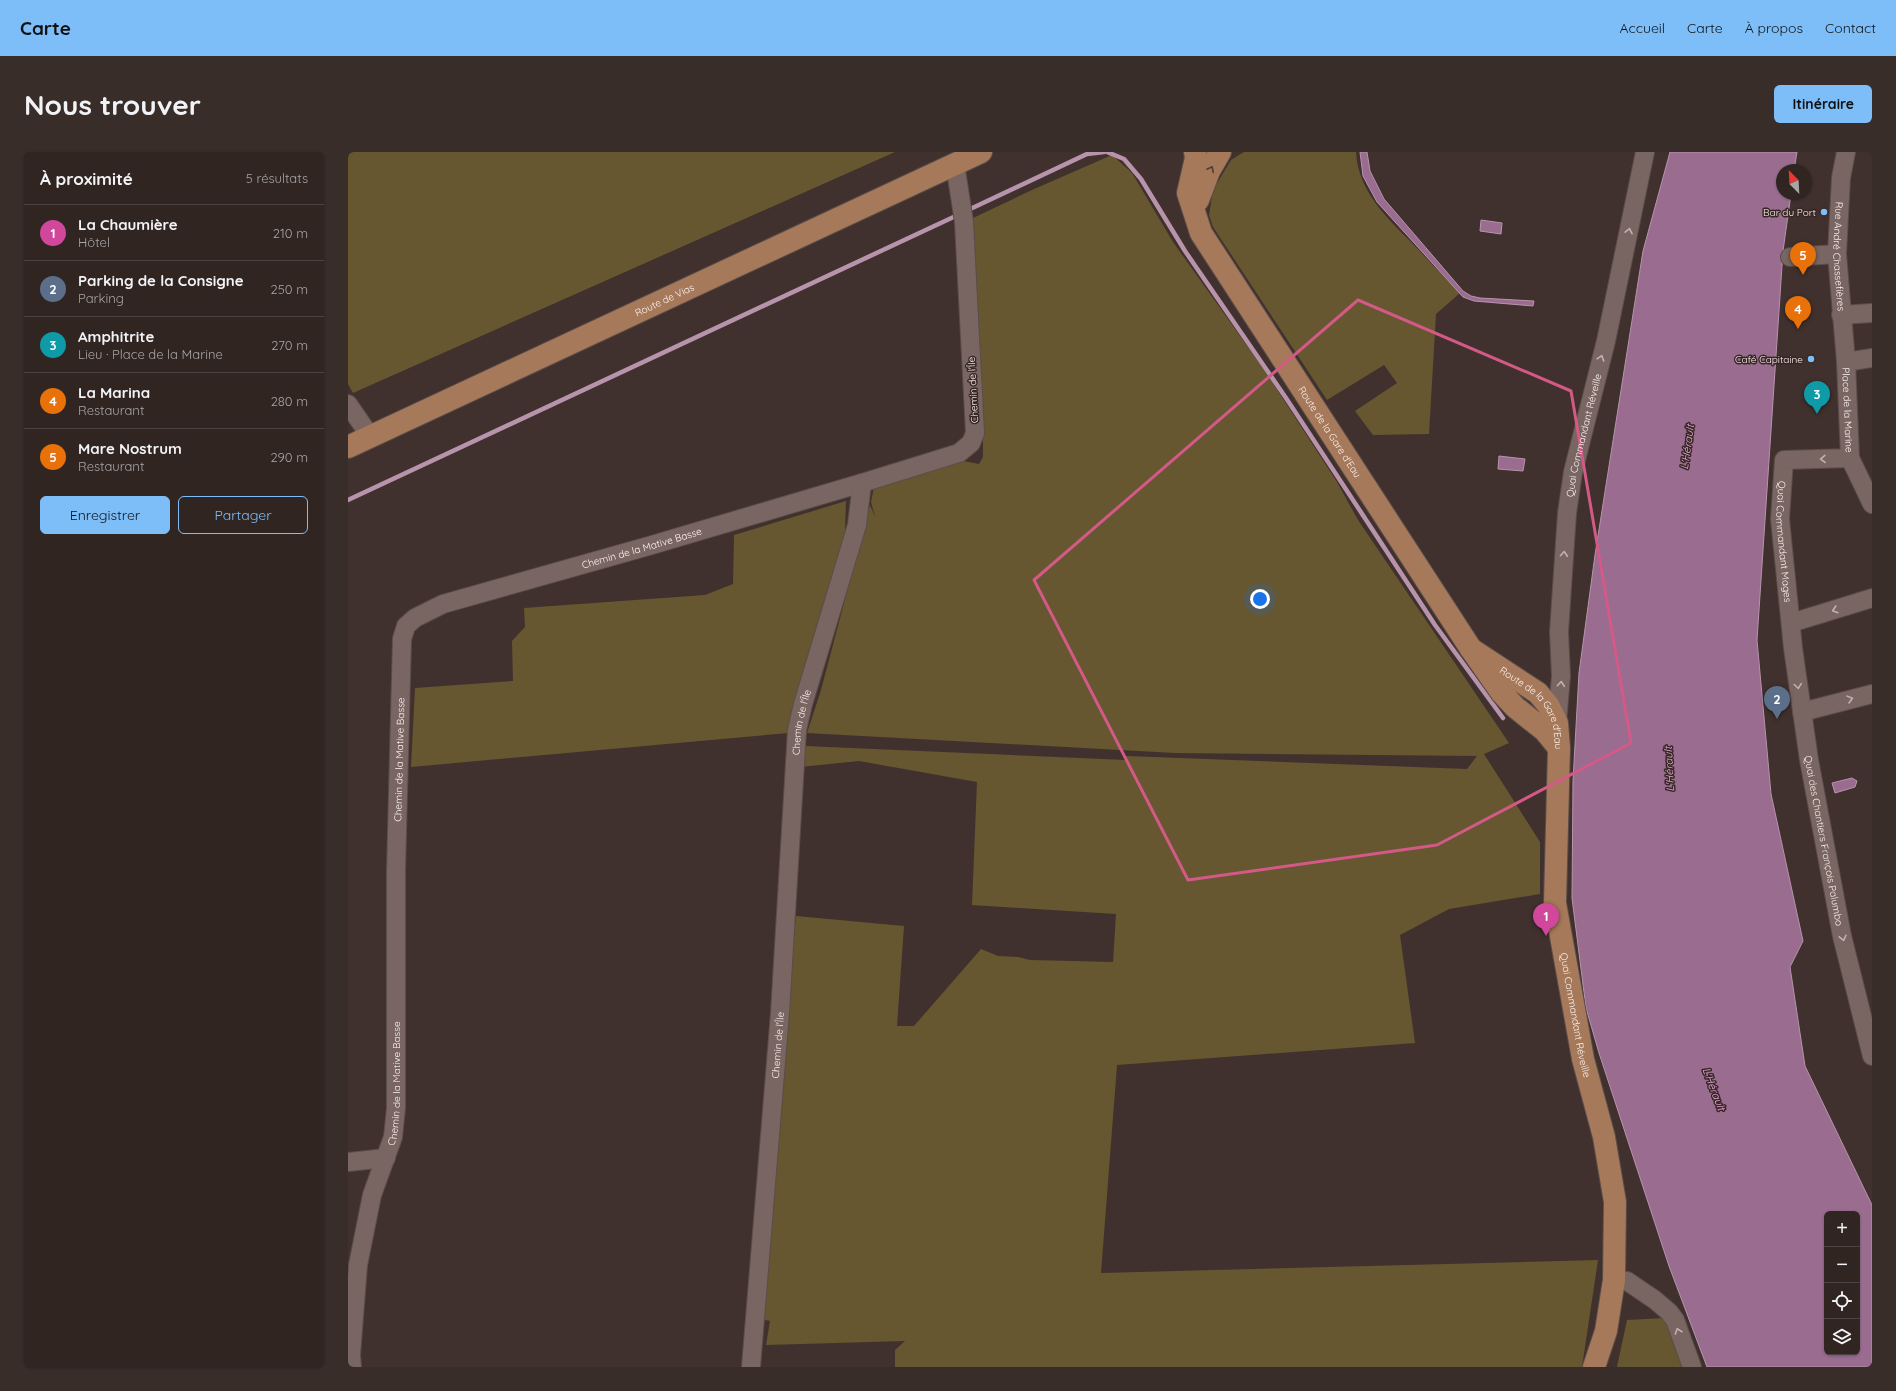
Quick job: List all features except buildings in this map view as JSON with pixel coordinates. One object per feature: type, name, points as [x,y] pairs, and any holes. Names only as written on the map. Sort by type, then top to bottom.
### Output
[{"type":"main road","name":"Route de la Gare d'Eau","points":[[1195,152],[1196,158],[1188,193],[1201,233],[1471,649],[1501,692],[1515,707],[1545,731],[1559,748]]},
{"type":"main road","points":[[1193,212],[1209,171],[1220,152]]},
{"type":"main road","name":"Route de Vias","points":[[348,447],[978,153]]},
{"type":"main road","name":"Route de la Gare d'Eau","points":[[1471,649],[1538,693],[1556,715],[1559,748]]},
{"type":"main road","name":"Quai Commandant Réveille","points":[[1559,748],[1555,903],[1583,1059],[1604,1137],[1615,1202],[1614,1280],[1606,1331],[1594,1367]]},
{"type":"street","name":"Quai Commandant Réveille","points":[[1556,715],[1561,676],[1559,632],[1567,513],[1573,472],[1606,341],[1645,152]]},
{"type":"street","name":"Rue André Chassefières","points":[[1846,152],[1841,178],[1837,254],[1846,362]]},
{"type":"street","name":"Chemin de l'Île","points":[[751,1367],[780,1013],[797,730],[803,704],[857,525],[862,483],[959,453],[971,443],[975,433],[964,216],[955,164]]},
{"type":"street","points":[[1790,257],[1837,254]]},
{"type":"street","points":[[1841,316],[1872,313]]},
{"type":"street","points":[[1846,362],[1872,358]]},
{"type":"street","name":"Place de la Marine","points":[[1846,362],[1850,458],[1866,476],[1872,504]]},
{"type":"street","points":[[348,404],[370,436]]},
{"type":"street","name":"Place de la Marine","points":[[1784,460],[1850,458]]},
{"type":"street","name":"Quai Commandant Mages","points":[[1784,460],[1780,519],[1791,624]]},
{"type":"street","name":"Chemin de la Mative Basse","points":[[352,1367],[351,1355],[358,1265],[372,1195],[393,1137],[396,1108],[396,871],[402,638],[406,626],[415,618],[443,604],[652,545],[862,483]]},
{"type":"street","points":[[1791,624],[1872,598]]},
{"type":"street","name":"Quai des Chantiers François Palumbo","points":[[1791,624],[1815,797],[1842,936],[1872,1056]]},
{"type":"street","points":[[1802,712],[1872,694]]},
{"type":"street","points":[[1515,707],[1534,714],[1556,715]]},
{"type":"street","points":[[348,1162],[386,1158]]},
{"type":"street","points":[[1614,1280],[1627,1281],[1655,1300],[1669,1312],[1675,1320],[1692,1367]]},
{"type":"highlighted area","points":[[1358,300],[1571,391],[1631,743],[1437,845],[1188,880],[1034,580]]},
{"type":"shaded area","points":[[348,152],[895,152],[353,393],[348,384]]},
{"type":"shaded area","points":[[1244,152],[1356,152],[1362,179],[1368,191],[1384,214],[1460,293],[1436,314],[1429,434],[1373,435],[1355,411],[1397,383],[1384,365],[1327,400],[1213,227],[1209,215],[1213,190],[1231,160]]},
{"type":"shaded area","points":[[1112,155],[1132,173],[1173,242],[1263,368],[1337,482],[1358,520],[1509,743],[1484,754],[1540,842],[1540,894],[1449,909],[1400,935],[1415,1043],[1117,1065],[1101,1273],[1598,1260],[1582,1367],[895,1367],[895,1350],[905,1341],[766,1345],[770,1321],[761,1319],[767,1216],[796,916],[904,926],[897,1026],[914,1026],[981,949],[998,956],[1018,957],[1030,960],[1113,962],[1116,914],[972,905],[977,782],[859,761],[800,767],[805,746],[1125,760],[1126,756],[1467,769],[1477,756],[1175,753],[807,733],[821,690],[870,505],[875,517],[871,502],[874,487],[958,460],[979,464],[983,457],[983,412],[971,219]]},
{"type":"shaded area","points":[[846,501],[845,532],[788,733],[411,767],[415,688],[513,681],[512,641],[525,627],[524,608],[705,595],[733,584],[734,535]]},
{"type":"shaded area","points":[[1665,1318],[1674,1346],[1684,1367],[1617,1367],[1627,1320]]},
{"type":"water","points":[[1360,152],[1367,152],[1370,171],[1384,199],[1463,291],[1471,296],[1480,298],[1534,301],[1533,306],[1474,301],[1463,297],[1377,202],[1363,176]]},
{"type":"water","name":"L'Hérault","points":[[1670,152],[1797,152],[1795,164],[1776,164],[1776,200],[1790,200],[1783,251],[1757,640],[1771,794],[1803,941],[1790,967],[1805,1066],[1872,1205],[1872,1367],[1707,1367],[1669,1266],[1599,1053],[1586,1008],[1572,898],[1573,781],[1579,673],[1595,555],[1643,251]]},
{"type":"water","points":[[1481,220],[1502,223],[1501,234],[1480,231]]},
{"type":"water","points":[[1499,456],[1525,459],[1523,471],[1498,469]]},
{"type":"water","points":[[1852,778],[1857,781],[1855,787],[1835,793],[1832,783]]},
{"type":"waterway","points":[[966,211],[1087,154],[1104,152]]},
{"type":"waterway","points":[[1107,152],[1124,159],[1141,179],[1185,251],[1286,398],[1435,625],[1503,718]]},
{"type":"waterway","points":[[348,500],[960,214]]},
{"type":"place","name":"Bar du Port","points":[[1824,212]]},
{"type":"place","name":"Mare Nostrum","points":[[1803,275]]},
{"type":"place","name":"La Marina","points":[[1798,329]]},
{"type":"place","name":"Café Capitaine","points":[[1811,359]]},
{"type":"place","name":"Amphitrite","points":[[1817,414]]},
{"type":"place","name":"Parking de la Consigne","points":[[1777,719]]},
{"type":"place","name":"La Chaumière","points":[[1546,936]]}]
